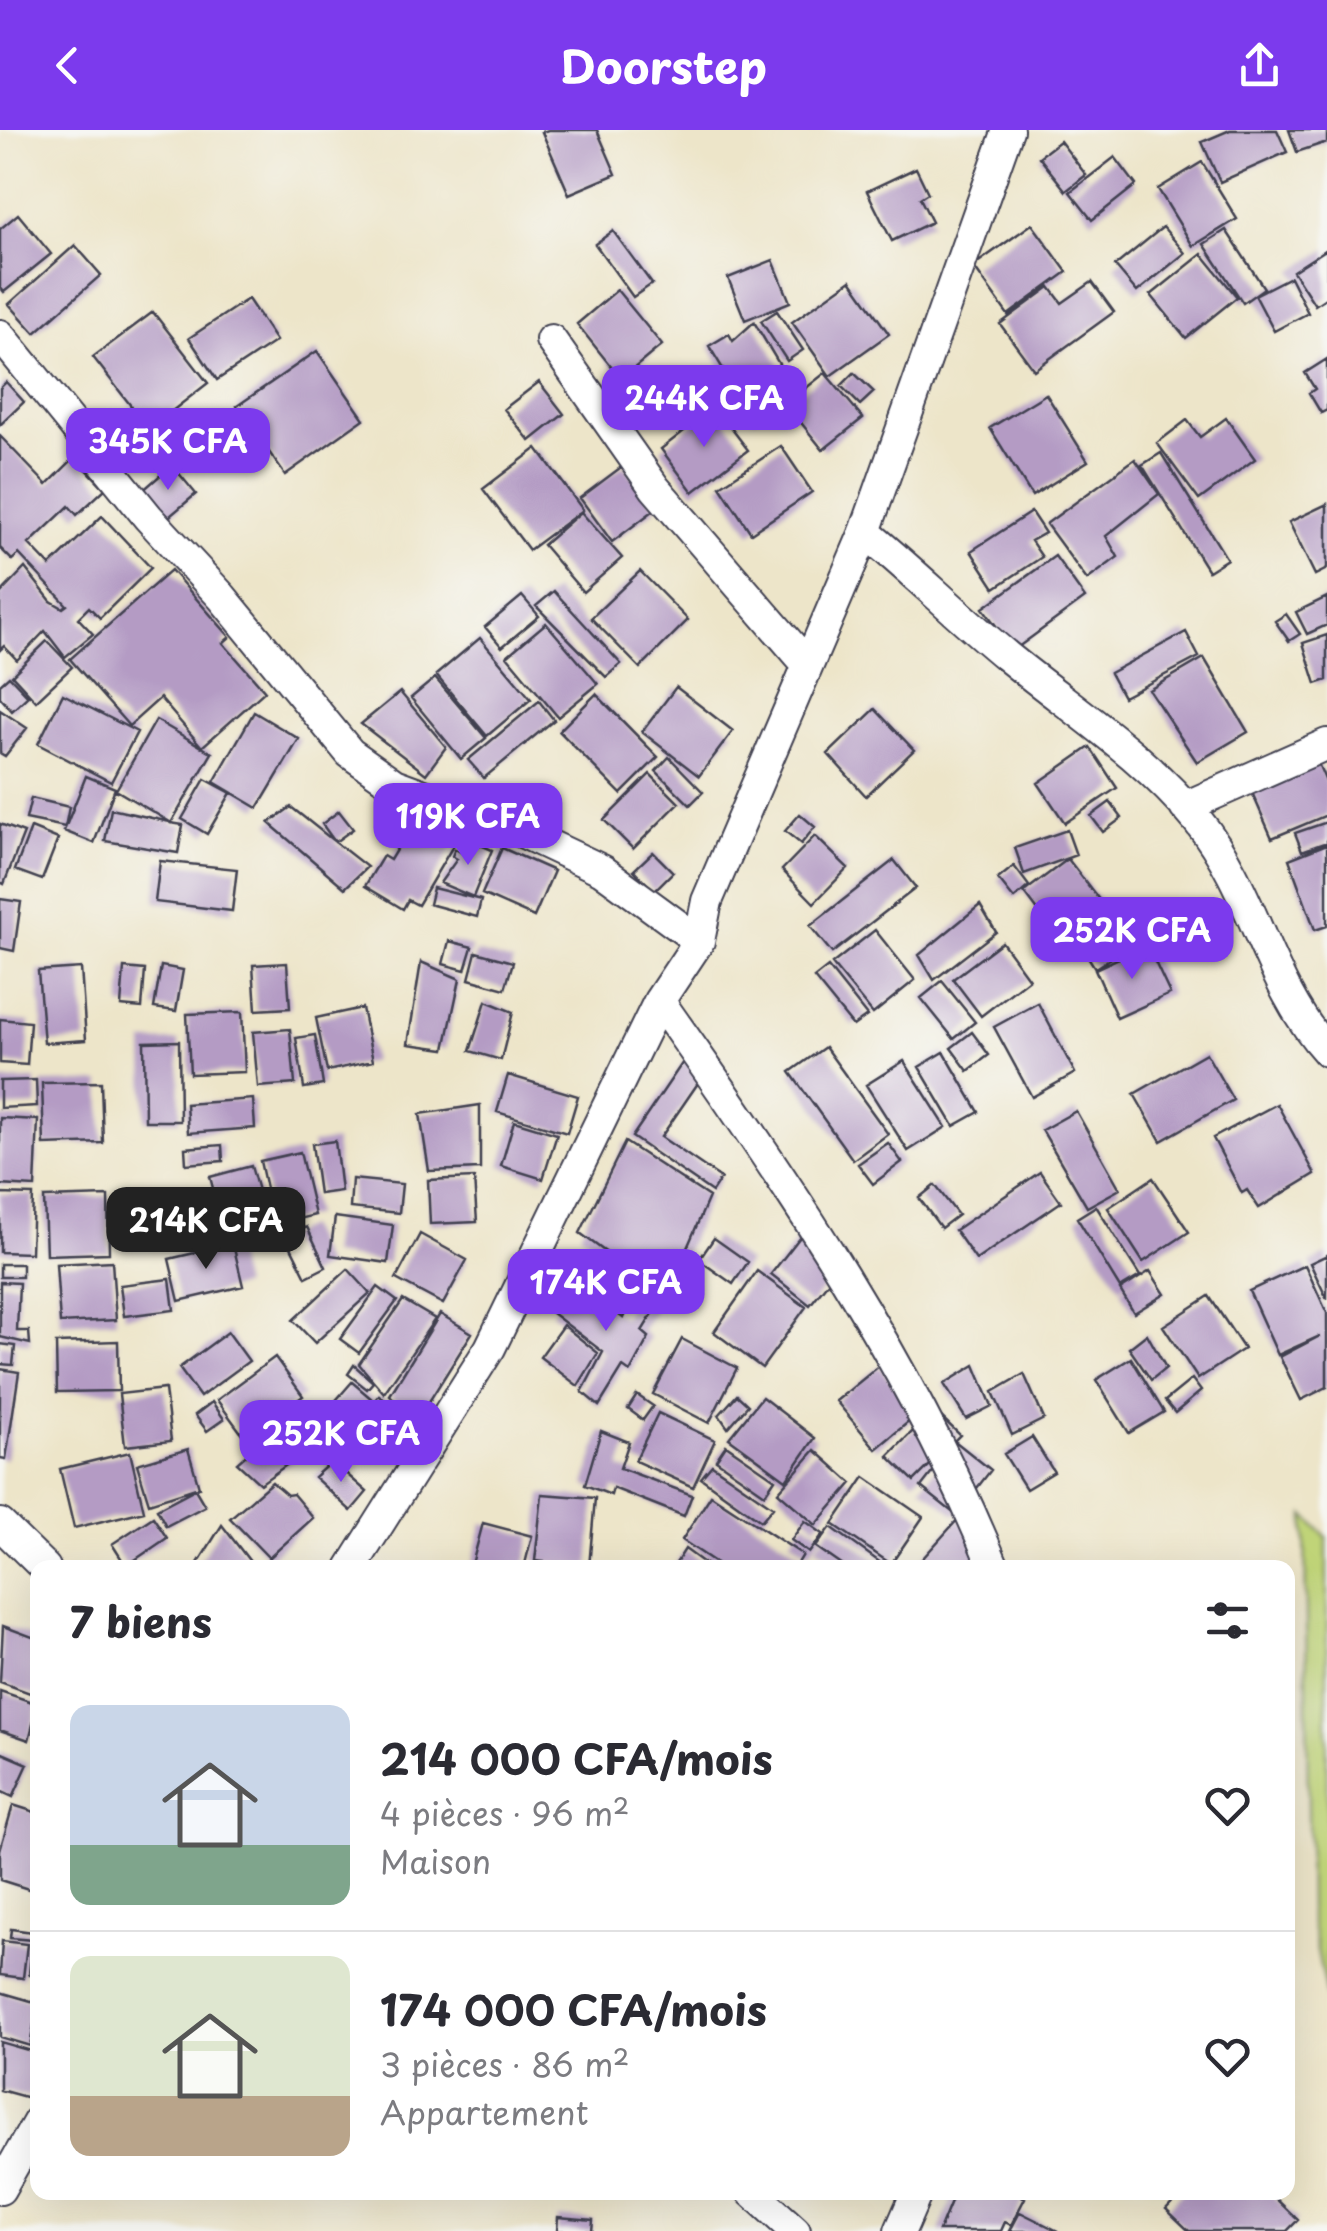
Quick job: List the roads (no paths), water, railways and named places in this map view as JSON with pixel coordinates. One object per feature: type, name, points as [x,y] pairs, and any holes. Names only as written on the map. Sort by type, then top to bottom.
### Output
[{"type":"street","points":[[356,1560],[490,1348],[659,1001],[698,940],[707,901],[865,532],[1008,130]]},
{"type":"street","points":[[0,335],[148,517],[222,597],[350,753],[394,784],[513,828],[602,870],[698,940]]},
{"type":"street","points":[[550,340],[655,488],[807,664]]},
{"type":"street","points":[[865,532],[1007,656],[1139,760],[1184,808],[1235,878],[1299,1018],[1327,1051]]},
{"type":"street","points":[[1184,808],[1327,744]]},
{"type":"street","points":[[659,1001],[787,1183],[852,1287],[969,1508],[991,1560]]},
{"type":"street","points":[[0,1524],[37,1560]]},
{"type":"street","points":[[0,2189],[30,2136]]},
{"type":"street","points":[[761,2200],[795,2231]]},
{"type":"street","points":[[900,2231],[914,2200]]}]
